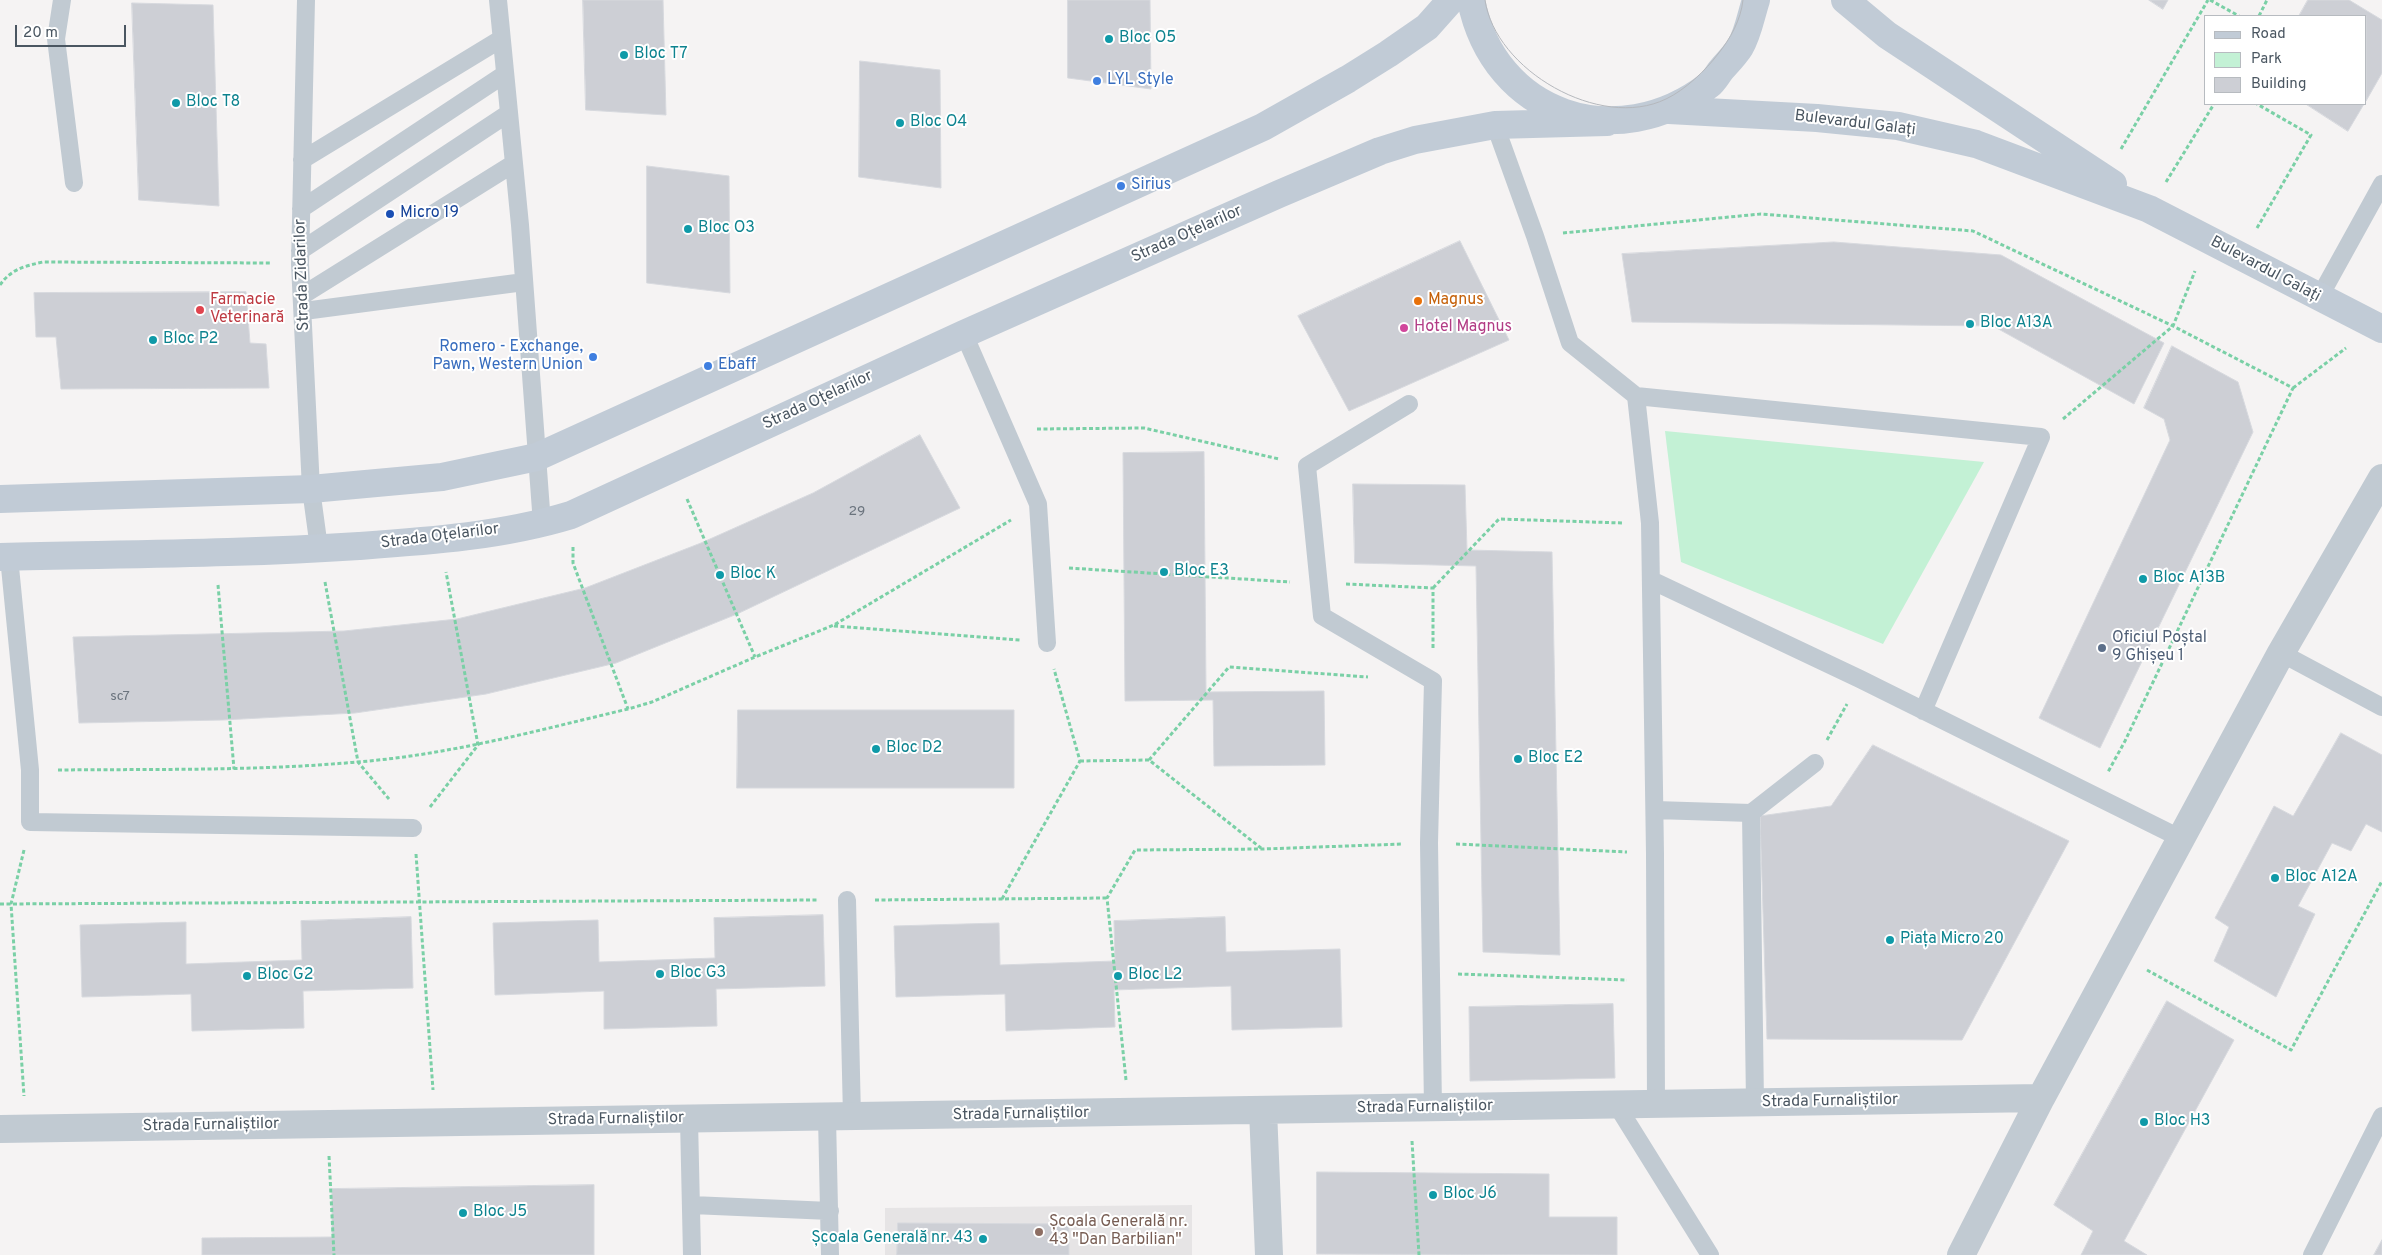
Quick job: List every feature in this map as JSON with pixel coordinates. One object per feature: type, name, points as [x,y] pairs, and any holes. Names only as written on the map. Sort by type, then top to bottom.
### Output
[{"type":"main road","points":[[0,499],[311,489],[442,477],[537,457],[1263,126],[1348,79],[1388,54],[1427,27],[1451,0]]},
{"type":"main road","points":[[1470,0],[1476,25],[1496,63],[1526,93],[1564,114],[1607,122],[1638,119],[1669,110],[1710,84],[1741,46],[1756,0]]},
{"type":"main road","name":"Bulevardul Galați","points":[[1845,0],[1887,35],[2149,209],[2319,298],[2379,327]]},
{"type":"main road","name":"Bulevardul Galați","points":[[1669,110],[1817,118],[1898,126],[1976,144],[2149,209]]},
{"type":"main road","name":"Strada Oțelarilor","points":[[5,557],[215,553],[319,548],[440,540],[542,524],[571,515],[964,334],[1380,151],[1415,140],[1495,125],[1607,122]]},
{"type":"street","points":[[1961,1255],[2041,1098],[2281,653],[2382,478]]},
{"type":"street","name":"Strada Furnaliștilor","points":[[13,1129],[2041,1098]]},
{"type":"street","points":[[1262,1110],[1269,1255]]},
{"type":"lane","points":[[62,0],[56,39],[74,183]]},
{"type":"lane","name":"Strada Zidarilor","points":[[306,0],[300,257],[311,489],[319,548]]},
{"type":"lane","points":[[498,0],[524,282],[542,524]]},
{"type":"lane","points":[[302,160],[501,39]]},
{"type":"lane","points":[[301,209],[505,74]]},
{"type":"lane","points":[[300,257],[509,113]]},
{"type":"lane","points":[[1495,125],[1535,236],[1570,343],[1636,396],[2041,437],[1923,711]]},
{"type":"lane","points":[[303,303],[513,164]]},
{"type":"lane","points":[[2319,298],[2382,184]]},
{"type":"lane","points":[[303,303],[524,282]]},
{"type":"lane","points":[[964,334],[1038,504],[1047,643]]},
{"type":"lane","points":[[1636,396],[1650,524],[1656,1104]]},
{"type":"lane","points":[[1409,404],[1307,466],[1322,616],[1434,681],[1429,843],[1430,973],[1421,1108]]},
{"type":"lane","points":[[5,557],[30,770],[30,822],[413,828]]},
{"type":"lane","points":[[1651,580],[1860,679],[2182,839]]},
{"type":"lane","points":[[2281,653],[2382,707]]},
{"type":"lane","points":[[1654,810],[1751,813],[1815,763]]},
{"type":"lane","points":[[1751,813],[1756,1103]]},
{"type":"lane","points":[[830,1255],[830,1211],[840,1117],[847,900]]},
{"type":"lane","points":[[1616,1104],[1710,1255]]},
{"type":"lane","points":[[2312,1255],[2382,1116]]},
{"type":"lane","points":[[689,1119],[692,1255]]},
{"type":"lane","points":[[692,1205],[830,1211]]},
{"type":"path","points":[[2104,178],[2209,0],[2236,15]]},
{"type":"path","points":[[2260,15],[2267,0]]},
{"type":"path","points":[[2149,209],[2213,105]]},
{"type":"path","points":[[2240,256],[2311,135],[2259,105]]},
{"type":"path","points":[[1535,236],[1761,214],[1973,231],[2173,326],[2293,388]]},
{"type":"path","points":[[2041,437],[2173,326],[2208,240]]},
{"type":"path","points":[[0,285],[6,276],[19,268],[43,262],[300,257]]},
{"type":"path","points":[[2125,741],[2293,388],[2379,327]]},
{"type":"path","points":[[1004,429],[1144,428],[1307,466]]},
{"type":"path","points":[[673,467],[755,657]]},
{"type":"path","points":[[30,770],[234,769],[358,762],[478,745],[628,710],[652,702],[755,657],[834,626],[1038,504]]},
{"type":"path","points":[[571,515],[574,563],[628,710]]},
{"type":"path","points":[[1434,681],[1433,588],[1499,519],[1650,524]]},
{"type":"path","points":[[319,548],[358,762],[413,828]]},
{"type":"path","points":[[215,553],[234,769]]},
{"type":"path","points":[[1042,566],[1433,588]]},
{"type":"path","points":[[834,626],[1047,643],[1080,761],[1002,900]]},
{"type":"path","points":[[1149,760],[1229,667],[1375,677]]},
{"type":"path","points":[[1815,763],[1860,679]]},
{"type":"path","points":[[1080,761],[1149,760],[1263,849],[1135,850],[1107,898],[1129,1113]]},
{"type":"path","points":[[13,1129],[11,904],[30,822]]},
{"type":"path","points":[[2118,954],[2291,1050],[2382,881]]},
{"type":"path","points":[[0,904],[1107,898]]},
{"type":"path","points":[[1430,973],[1656,981]]},
{"type":"path","points":[[1419,1255],[1421,1108]]},
{"type":"path","points":[[328,1124],[334,1255]]},
{"type":"shaded area","name":"Școala Generală nr. 43 \"Dan Barbilian\"","points":[[1192,1205],[1192,1255],[885,1255],[885,1208]]},
{"type":"green space","points":[[1665,431],[1984,462],[1883,644],[1681,562]]},
{"type":"building","name":"Bloc T7","points":[[583,0],[663,0],[666,115],[586,110]]},
{"type":"building","name":"Bloc O5","points":[[1068,0],[1150,0],[1151,89],[1068,78]]},
{"type":"building","points":[[2149,0],[2168,0],[2163,9]]},
{"type":"building","points":[[2308,0],[2349,0],[2382,20],[2382,73],[2367,99],[2367,15],[2300,15]]},
{"type":"building","name":"Bloc T8","points":[[132,3],[213,5],[219,206],[139,200]]},
{"type":"building","name":"Bloc O4","points":[[860,61],[940,70],[941,188],[859,177]]},
{"type":"building","points":[[2308,105],[2363,105],[2348,131]]},
{"type":"building","name":"Bloc O3","points":[[647,166],[729,176],[730,293],[647,283]]},
{"type":"building","name":"Hotel Magnus","points":[[1460,241],[1509,340],[1349,411],[1298,316]]},
{"type":"building","name":"Bloc A13A","points":[[1834,242],[2001,255],[2164,343],[2134,404],[1993,326],[1632,322],[1622,254]]},
{"type":"building","name":"Bloc P2","points":[[246,292],[250,343],[266,344],[269,388],[61,389],[56,337],[36,337],[34,293]]},
{"type":"building","name":"Bloc A13B","points":[[2172,346],[2238,382],[2253,432],[2100,748],[2039,718],[2170,440],[2164,419],[2144,408]]},
{"type":"building","name":"Bloc K","points":[[920,435],[960,508],[737,614],[616,663],[486,694],[355,713],[223,720],[79,723],[73,637],[344,631],[457,619],[585,588],[701,543],[813,493]]},
{"type":"building","name":"Bloc E3","points":[[1204,452],[1206,692],[1324,691],[1325,765],[1214,766],[1213,700],[1125,701],[1123,453]]},
{"type":"building","name":"Bloc E2","points":[[1353,484],[1465,485],[1467,550],[1552,552],[1560,955],[1483,952],[1476,566],[1355,563]]},
{"type":"building","name":"Bloc D2","points":[[738,710],[1014,710],[1014,788],[737,788]]},
{"type":"building","name":"Bloc A12A","points":[[2341,733],[2382,755],[2382,832],[2366,824],[2351,851],[2332,843],[2298,906],[2315,914],[2276,997],[2214,961],[2229,927],[2215,918],[2274,806],[2293,816]]},
{"type":"building","name":"Piața Micro 20","points":[[1873,745],[2069,841],[1962,1040],[1767,1039],[1760,816],[1831,806]]},
{"type":"building","name":"Bloc G3","points":[[823,915],[825,986],[716,989],[717,1026],[604,1029],[604,991],[495,995],[493,923],[598,920],[599,962],[715,958],[714,918]]},
{"type":"building","name":"Bloc G2","points":[[411,917],[413,988],[303,991],[304,1028],[192,1031],[191,994],[82,997],[80,925],[186,922],[186,964],[302,960],[301,921]]},
{"type":"building","name":"Bloc L2","points":[[1225,917],[1226,952],[1340,949],[1342,1027],[1232,1030],[1231,986],[1114,990],[1115,1027],[1006,1031],[1005,994],[896,997],[894,926],[999,923],[1000,965],[1115,961],[1114,921]]},
{"type":"building","name":"Bloc H3","points":[[2167,1001],[2234,1040],[2124,1241],[2147,1255],[2081,1255],[2093,1231],[2054,1205]]},
{"type":"building","points":[[1613,1004],[1615,1078],[1470,1081],[1469,1007]]},
{"type":"building","name":"Bloc J6","points":[[1317,1172],[1549,1174],[1549,1217],[1617,1217],[1617,1255],[1317,1254]]},
{"type":"building","name":"Bloc J5","points":[[594,1185],[594,1255],[202,1255],[202,1238],[332,1237],[332,1189]]},
{"type":"building","name":"Școala Generală nr. 43","points":[[898,1223],[1069,1224],[1069,1255],[897,1255]]},
{"type":"building","points":[[2382,1240],[2382,1255],[2374,1255]]},
{"type":"tram line","points":[[1485,0],[1493,26],[1508,49],[1529,71],[1554,88],[1582,100],[1611,107],[1640,107],[1666,99],[1688,85],[1707,67],[1727,42],[1737,22],[1743,0]]},
{"type":"place","name":"Bloc O5","points":[[1109,39]]},
{"type":"place","name":"Bloc T7","points":[[624,55]]},
{"type":"place","name":"LYL Style","points":[[1097,81]]},
{"type":"place","name":"Bloc T8","points":[[176,103]]},
{"type":"place","name":"Bloc O4","points":[[900,123]]},
{"type":"place","name":"Sirius","points":[[1121,186]]},
{"type":"place","name":"Micro 19","points":[[390,214]]},
{"type":"place","name":"Bloc O3","points":[[688,229]]},
{"type":"place","name":"Magnus","points":[[1418,301]]},
{"type":"place","name":"Farmacie Veterinară","points":[[200,310]]},
{"type":"place","name":"Bloc A13A","points":[[1970,324]]},
{"type":"place","name":"Hotel Magnus","points":[[1404,328]]},
{"type":"place","name":"Bloc P2","points":[[153,340]]},
{"type":"place","name":"Romero - Exchange, Pawn, Western Union","points":[[593,357]]},
{"type":"place","name":"Ebaff","points":[[708,366]]},
{"type":"place","name":"Bloc E3","points":[[1164,572]]},
{"type":"place","name":"Bloc K","points":[[720,575]]},
{"type":"place","name":"Bloc A13B","points":[[2143,579]]},
{"type":"place","name":"Oficiul Poștal 9 Ghișeu 1","points":[[2102,648]]},
{"type":"place","name":"Bloc D2","points":[[876,749]]},
{"type":"place","name":"Bloc E2","points":[[1518,759]]},
{"type":"place","name":"Bloc A12A","points":[[2275,878]]},
{"type":"place","name":"Piața Micro 20","points":[[1890,940]]},
{"type":"place","name":"Bloc G3","points":[[660,974]]},
{"type":"place","name":"Bloc G2","points":[[247,976]]},
{"type":"place","name":"Bloc L2","points":[[1118,976]]},
{"type":"place","name":"Bloc H3","points":[[2144,1122]]},
{"type":"place","name":"Bloc J6","points":[[1433,1195]]},
{"type":"place","name":"Bloc J5","points":[[463,1213]]},
{"type":"place","name":"Școala Generală nr. 43 \"Dan Barbilian\"","points":[[1039,1232]]},
{"type":"place","name":"Școala Generală nr. 43","points":[[983,1239]]}]
